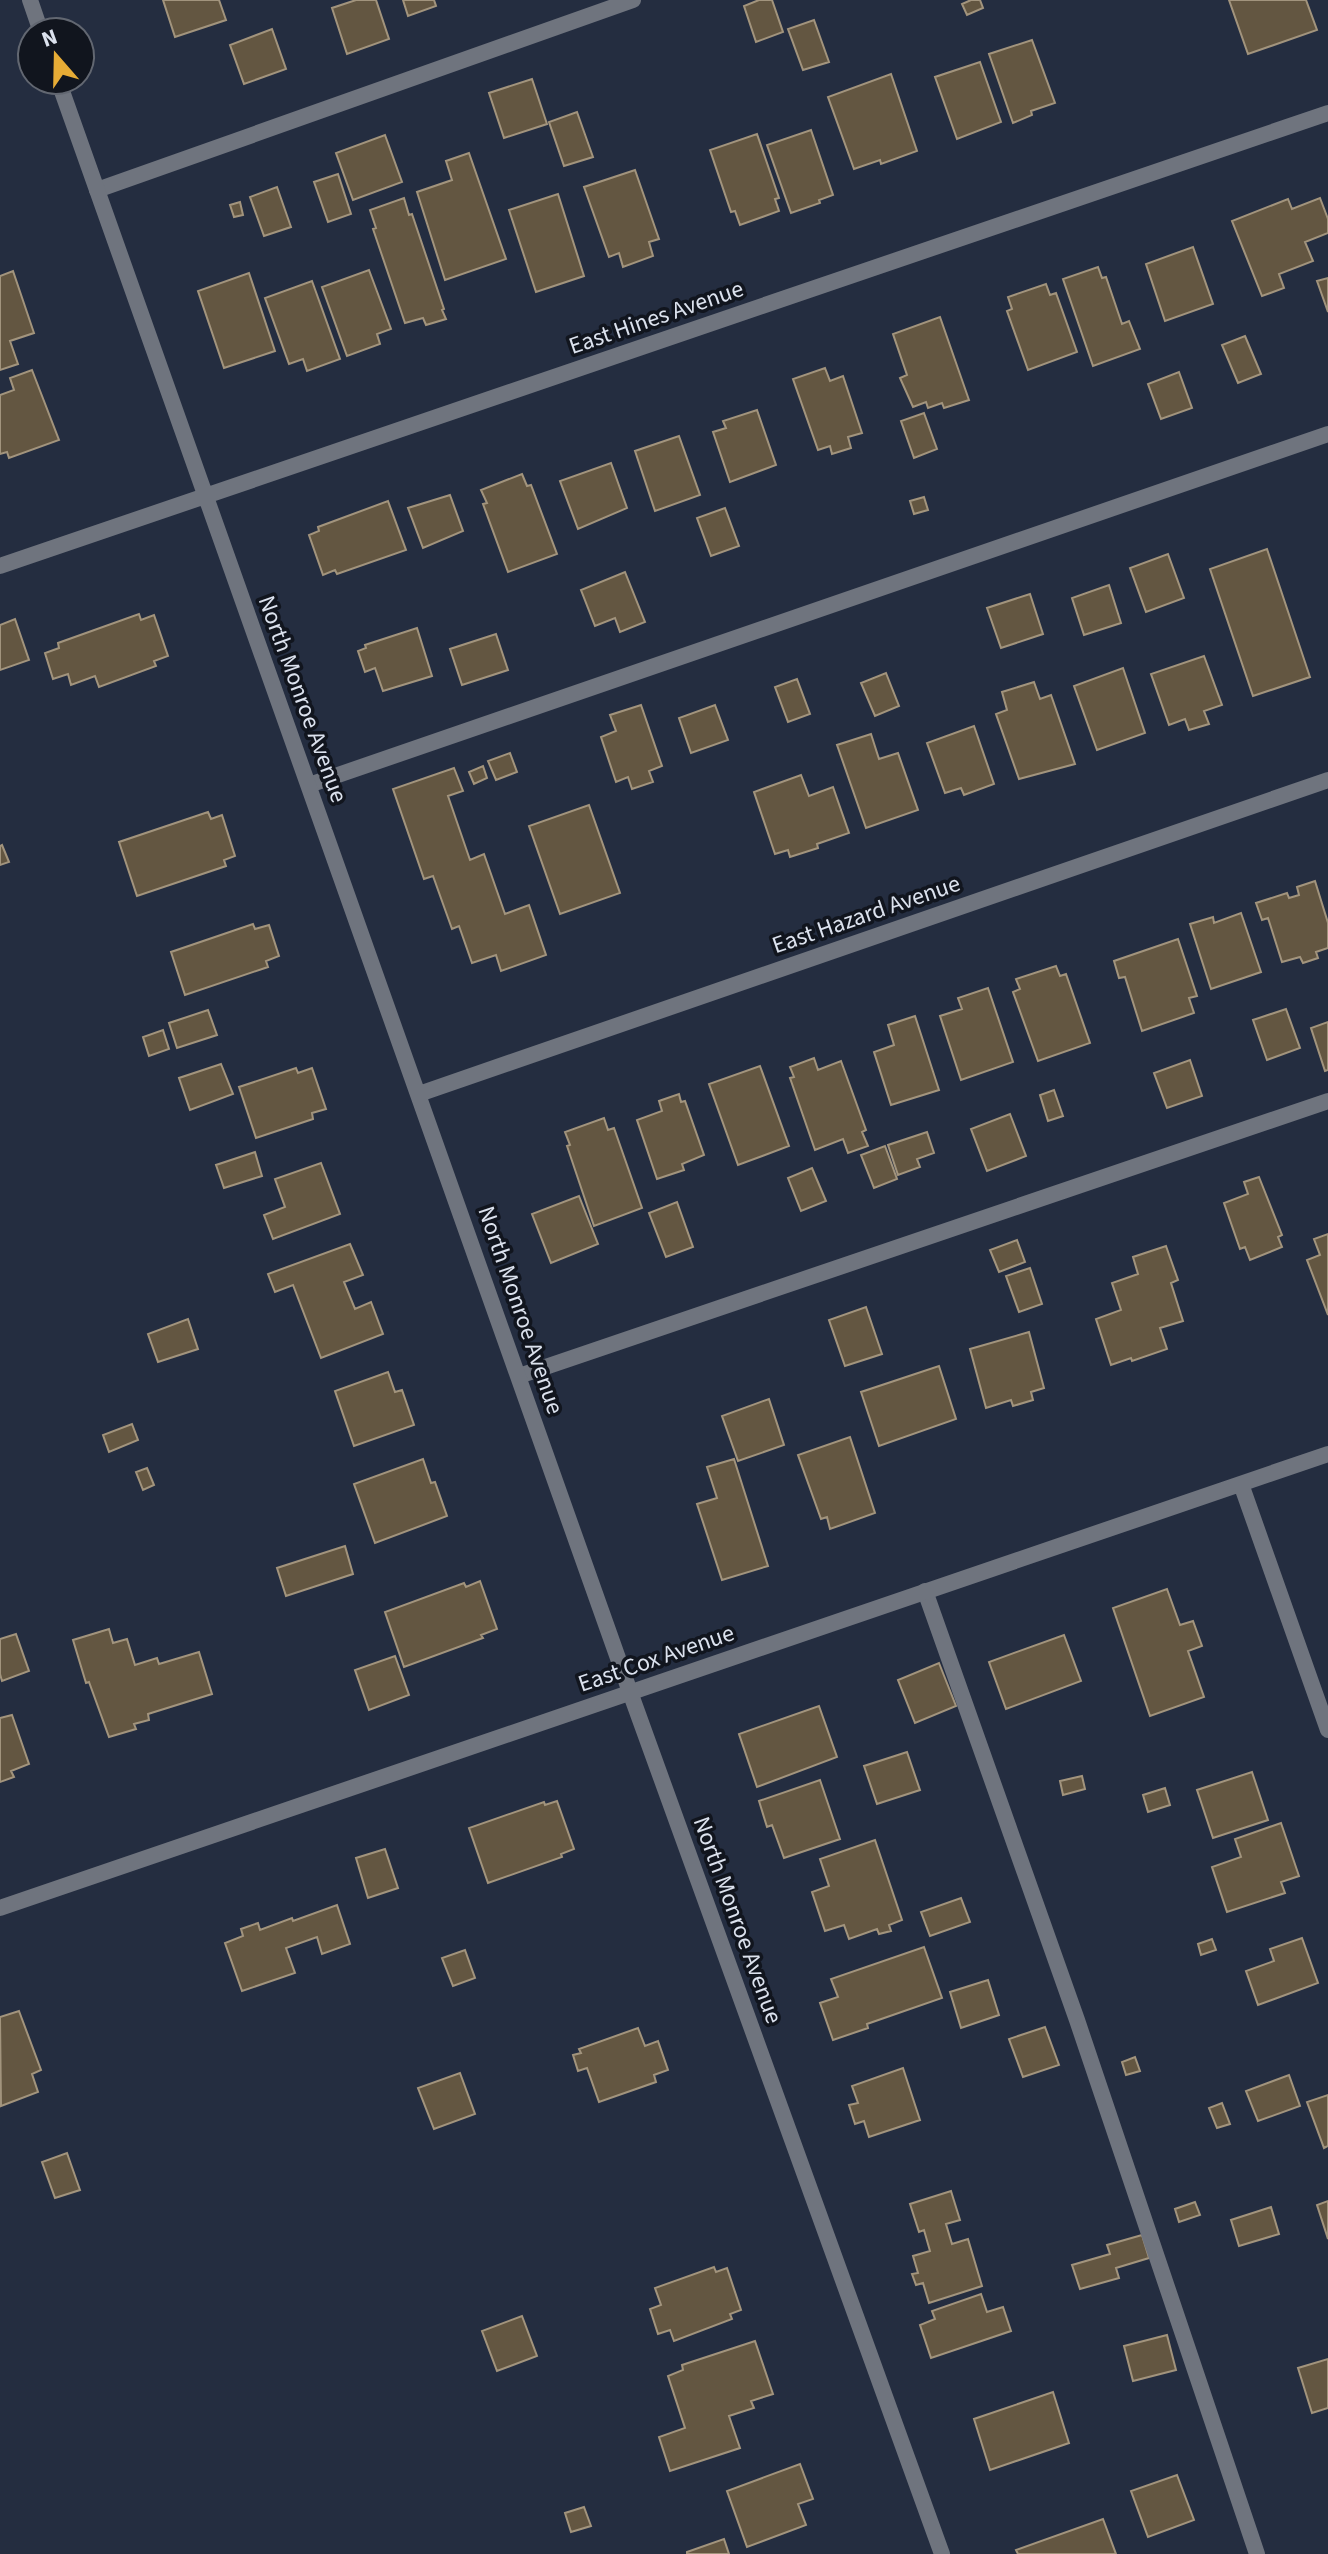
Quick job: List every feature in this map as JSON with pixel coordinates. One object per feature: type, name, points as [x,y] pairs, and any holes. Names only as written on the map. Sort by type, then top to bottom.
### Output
[{"type":"street","points":[[97,190],[633,0]]},
{"type":"street","name":"North Monroe Avenue","points":[[64,96],[630,1692],[942,2554]]},
{"type":"street","name":"East Hines Avenue","points":[[0,566],[1328,113]]},
{"type":"street","points":[[309,785],[1328,434]]},
{"type":"street","name":"East Hazard Avenue","points":[[419,1094],[1328,780]]},
{"type":"street","points":[[519,1376],[1328,1101]]},
{"type":"street","name":"East Cox Avenue","points":[[0,1908],[1328,1454]]},
{"type":"street","points":[[1241,1484],[1328,1730]]},
{"type":"street","points":[[925,1591],[1077,2020],[1257,2554]]},
{"type":"building","points":[[163,0],[219,0],[226,20],[175,37]]},
{"type":"building","points":[[356,0],[376,0],[389,39],[347,54],[332,8]]},
{"type":"building","points":[[403,0],[434,0],[436,6],[408,16]]},
{"type":"building","points":[[759,0],[772,0],[783,32],[756,42],[744,6]]},
{"type":"building","points":[[980,0],[983,8],[967,15],[962,4]]},
{"type":"building","points":[[1229,0],[1306,0],[1317,30],[1248,54]]},
{"type":"building","points":[[814,20],[829,62],[803,70],[788,29]]},
{"type":"building","points":[[272,29],[286,69],[244,84],[230,45]]},
{"type":"building","points":[[1032,40],[1055,103],[1031,111],[1032,115],[1013,123],[989,54]]},
{"type":"building","points":[[980,62],[1001,122],[957,139],[935,77]]},
{"type":"building","points":[[891,74],[917,151],[881,164],[880,160],[854,169],[828,97]]},
{"type":"building","points":[[532,79],[547,124],[504,138],[489,93]]},
{"type":"building","points":[[577,112],[593,157],[564,166],[549,122]]},
{"type":"building","points":[[811,130],[833,195],[791,213],[767,145]]},
{"type":"building","points":[[757,134],[779,198],[775,199],[779,211],[740,225],[735,211],[731,212],[710,150]]},
{"type":"building","points":[[385,135],[402,182],[353,200],[336,153]]},
{"type":"building","points":[[469,153],[506,259],[445,280],[417,192],[452,180],[446,161]]},
{"type":"building","points":[[635,170],[659,239],[649,242],[653,256],[623,267],[619,253],[609,257],[584,187]]},
{"type":"building","points":[[338,174],[351,214],[328,222],[314,182]]},
{"type":"building","points":[[277,187],[291,227],[264,236],[250,197]]},
{"type":"building","points":[[558,194],[584,276],[536,292],[509,210]]},
{"type":"building","points":[[404,198],[446,319],[426,325],[423,318],[405,323],[373,229],[376,228],[370,210]]},
{"type":"building","points":[[1320,198],[1328,219],[1328,233],[1305,242],[1313,261],[1279,274],[1284,288],[1262,296],[1232,221],[1288,199],[1292,209]]},
{"type":"building","points":[[240,202],[243,215],[234,217],[230,205]]},
{"type":"building","points":[[1193,247],[1213,304],[1165,321],[1146,264]]},
{"type":"building","points":[[1098,267],[1102,278],[1106,277],[1122,324],[1129,321],[1140,349],[1093,366],[1063,279]]},
{"type":"building","points":[[369,270],[391,329],[377,334],[380,344],[347,356],[322,287]]},
{"type":"building","points":[[13,271],[34,333],[10,341],[18,364],[0,370],[0,276]]},
{"type":"building","points":[[249,273],[275,351],[224,368],[198,291]]},
{"type":"building","points":[[1328,278],[1328,312],[1317,281]]},
{"type":"building","points":[[312,281],[340,359],[307,371],[303,359],[289,364],[265,298]]},
{"type":"building","points":[[1046,284],[1050,295],[1056,293],[1077,352],[1028,370],[1007,311],[1012,309],[1008,297]]},
{"type":"building","points":[[940,317],[969,400],[944,408],[942,403],[928,408],[926,402],[913,407],[900,378],[907,375],[893,334]]},
{"type":"building","points":[[1245,336],[1261,374],[1238,383],[1222,345]]},
{"type":"building","points":[[825,368],[830,381],[843,376],[862,433],[848,437],[851,448],[832,454],[830,446],[818,450],[793,379]]},
{"type":"building","points":[[32,370],[59,440],[9,458],[7,452],[0,454],[0,395],[14,390],[10,378]]},
{"type":"building","points":[[1179,372],[1192,408],[1161,419],[1148,384]]},
{"type":"building","points":[[757,410],[776,465],[730,482],[713,432],[726,428],[723,421]]},
{"type":"building","points":[[924,413],[937,449],[914,458],[901,421]]},
{"type":"building","points":[[679,436],[700,495],[655,511],[635,451]]},
{"type":"building","points":[[611,463],[627,508],[578,529],[560,481]]},
{"type":"building","points":[[522,474],[527,486],[531,485],[557,554],[508,572],[483,504],[487,503],[481,490]]},
{"type":"building","points":[[450,495],[463,531],[423,548],[408,508]]},
{"type":"building","points":[[924,497],[928,510],[914,514],[910,501]]},
{"type":"building","points":[[388,501],[406,550],[337,574],[335,570],[323,575],[309,535],[319,531],[318,527]]},
{"type":"building","points":[[725,508],[739,546],[711,556],[697,518]]},
{"type":"building","points":[[1267,549],[1310,677],[1253,696],[1210,569]]},
{"type":"building","points":[[1168,554],[1184,598],[1146,612],[1130,568]]},
{"type":"building","points":[[625,572],[645,622],[620,632],[615,618],[595,626],[581,590]]},
{"type":"building","points":[[1109,585],[1121,623],[1084,635],[1072,598]]},
{"type":"building","points":[[1030,594],[1043,634],[1001,648],[987,608]]},
{"type":"building","points":[[139,614],[141,620],[154,615],[168,656],[154,661],[156,666],[99,687],[95,676],[71,685],[68,674],[53,679],[45,653],[59,648],[58,643]]},
{"type":"building","points":[[15,619],[29,660],[0,670],[0,625]]},
{"type":"building","points":[[417,628],[432,676],[383,691],[375,668],[365,672],[358,651],[366,648],[365,645]]},
{"type":"building","points":[[496,634],[508,670],[462,685],[450,649]]},
{"type":"building","points":[[1204,656],[1222,705],[1204,711],[1209,724],[1189,730],[1185,719],[1169,725],[1151,674]]},
{"type":"building","points":[[1123,668],[1145,733],[1097,750],[1074,686]]},
{"type":"building","points":[[886,673],[899,706],[875,716],[861,683]]},
{"type":"building","points":[[797,679],[810,714],[788,722],[775,687]]},
{"type":"building","points":[[1034,682],[1040,699],[1051,695],[1075,764],[1019,779],[996,714],[1007,710],[1002,692]]},
{"type":"building","points":[[641,705],[662,766],[649,771],[653,782],[632,789],[628,777],[616,782],[601,737],[616,731],[610,715]]},
{"type":"building","points":[[715,705],[728,740],[691,753],[679,718]]},
{"type":"building","points":[[974,726],[994,784],[964,795],[961,788],[945,793],[927,743]]},
{"type":"building","points":[[871,734],[879,759],[898,753],[918,810],[866,828],[837,745]]},
{"type":"building","points":[[510,753],[517,772],[496,780],[488,761]]},
{"type":"building","points":[[483,766],[487,778],[474,784],[469,772]]},
{"type":"building","points":[[454,768],[463,791],[448,796],[470,860],[484,854],[505,914],[529,905],[546,955],[501,971],[496,955],[472,963],[459,926],[452,929],[433,876],[424,879],[393,789]]},
{"type":"building","points":[[801,775],[809,796],[833,787],[849,833],[790,857],[788,850],[775,854],[754,792]]},
{"type":"building","points":[[589,805],[620,893],[560,914],[529,826]]},
{"type":"building","points":[[208,812],[211,819],[222,815],[235,856],[224,860],[226,866],[137,896],[119,842]]},
{"type":"building","points":[[0,846],[9,862],[0,865]]},
{"type":"building","points":[[1315,881],[1328,923],[1328,948],[1316,952],[1318,958],[1303,963],[1300,957],[1282,962],[1268,918],[1262,920],[1256,903],[1287,893],[1289,898],[1299,895],[1297,887]]},
{"type":"building","points":[[1241,913],[1261,972],[1211,989],[1190,924],[1213,917],[1214,923]]},
{"type":"building","points":[[253,924],[255,929],[269,925],[279,956],[266,961],[268,967],[185,995],[171,952]]},
{"type":"building","points":[[1178,939],[1197,996],[1189,998],[1194,1013],[1142,1031],[1125,977],[1119,978],[1114,961]]},
{"type":"building","points":[[1056,966],[1060,976],[1066,974],[1090,1043],[1038,1061],[1013,992],[1020,989],[1016,979]]},
{"type":"building","points":[[988,988],[1013,1062],[961,1080],[940,1016],[962,1009],[958,998]]},
{"type":"building","points":[[1286,1009],[1300,1048],[1267,1060],[1253,1020]]},
{"type":"building","points":[[208,1010],[217,1035],[177,1048],[169,1023]]},
{"type":"building","points":[[915,1016],[939,1090],[891,1105],[874,1052],[894,1045],[888,1025]]},
{"type":"building","points":[[1328,1022],[1328,1070],[1325,1071],[1311,1028]]},
{"type":"building","points":[[163,1030],[169,1049],[149,1056],[143,1037]]},
{"type":"building","points":[[814,1058],[818,1070],[841,1061],[866,1130],[862,1132],[868,1146],[848,1153],[843,1139],[815,1150],[790,1078],[794,1077],[790,1067]]},
{"type":"building","points":[[1190,1060],[1202,1096],[1167,1108],[1154,1073]]},
{"type":"building","points":[[221,1064],[233,1094],[190,1110],[179,1078]]},
{"type":"building","points":[[760,1066],[789,1146],[738,1165],[709,1084]]},
{"type":"building","points":[[296,1068],[298,1073],[312,1068],[326,1109],[312,1113],[313,1119],[256,1138],[239,1087]]},
{"type":"building","points":[[1054,1090],[1063,1116],[1048,1121],[1040,1095]]},
{"type":"building","points":[[679,1094],[681,1102],[685,1101],[704,1155],[682,1164],[684,1170],[657,1179],[637,1120],[662,1111],[659,1101]]},
{"type":"building","points":[[1010,1114],[1026,1156],[987,1171],[971,1129]]},
{"type":"building","points":[[604,1118],[608,1130],[614,1128],[642,1208],[594,1226],[565,1132]]},
{"type":"building","points":[[927,1132],[934,1153],[917,1159],[920,1167],[898,1175],[888,1145]]},
{"type":"building","points":[[885,1146],[897,1179],[874,1188],[861,1155]]},
{"type":"building","points":[[255,1152],[262,1176],[224,1188],[216,1165]]},
{"type":"building","points":[[321,1163],[340,1214],[273,1239],[264,1215],[285,1207],[275,1179]]},
{"type":"building","points":[[812,1168],[826,1201],[801,1211],[788,1178]]},
{"type":"building","points":[[1259,1177],[1282,1235],[1278,1237],[1282,1247],[1250,1260],[1245,1247],[1240,1249],[1224,1203],[1248,1194],[1244,1182]]},
{"type":"building","points":[[579,1196],[598,1244],[551,1263],[532,1214]]},
{"type":"building","points":[[677,1202],[693,1247],[666,1257],[649,1213]]},
{"type":"building","points":[[1328,1234],[1328,1315],[1307,1260],[1320,1255],[1314,1239]]},
{"type":"building","points":[[1017,1240],[1025,1262],[999,1272],[990,1250]]},
{"type":"building","points":[[350,1244],[363,1275],[344,1282],[355,1309],[371,1302],[383,1334],[321,1358],[293,1285],[275,1292],[268,1274]]},
{"type":"building","points":[[1166,1246],[1178,1280],[1171,1283],[1183,1321],[1160,1328],[1167,1349],[1111,1365],[1096,1319],[1121,1310],[1112,1283],[1138,1274],[1133,1257]]},
{"type":"building","points":[[1030,1268],[1042,1304],[1019,1312],[1006,1276]]},
{"type":"building","points":[[866,1307],[882,1354],[845,1366],[829,1320]]},
{"type":"building","points":[[188,1319],[198,1349],[158,1362],[148,1334]]},
{"type":"building","points":[[1029,1332],[1044,1388],[1031,1392],[1033,1400],[1013,1406],[1011,1400],[986,1408],[970,1349]]},
{"type":"building","points":[[939,1366],[956,1419],[879,1446],[861,1392]]},
{"type":"building","points":[[388,1372],[395,1392],[402,1390],[414,1425],[354,1446],[335,1391]]},
{"type":"building","points":[[769,1399],[784,1445],[738,1461],[722,1416]]},
{"type":"building","points":[[132,1424],[138,1440],[109,1452],[103,1435]]},
{"type":"building","points":[[850,1437],[875,1513],[830,1529],[827,1517],[821,1519],[798,1455]]},
{"type":"building","points":[[423,1459],[447,1516],[375,1543],[354,1484]]},
{"type":"building","points":[[734,1459],[768,1566],[722,1580],[697,1504],[717,1498],[707,1467]]},
{"type":"building","points":[[147,1468],[154,1485],[143,1490],[136,1472]]},
{"type":"building","points":[[345,1546],[353,1574],[286,1596],[277,1568]]},
{"type":"building","points":[[480,1581],[497,1629],[481,1635],[483,1638],[404,1667],[385,1612],[464,1583],[466,1587]]},
{"type":"building","points":[[1167,1589],[1180,1625],[1193,1621],[1202,1646],[1188,1651],[1204,1697],[1150,1716],[1113,1608]]},
{"type":"building","points":[[109,1629],[113,1643],[127,1639],[135,1665],[157,1658],[159,1664],[199,1652],[212,1694],[148,1714],[149,1720],[134,1724],[136,1729],[109,1737],[89,1682],[86,1683],[73,1640]]},
{"type":"building","points":[[16,1634],[29,1671],[2,1681],[0,1639]]},
{"type":"building","points":[[1064,1635],[1081,1681],[1006,1709],[989,1662]]},
{"type":"building","points":[[395,1656],[409,1695],[369,1710],[355,1670]]},
{"type":"building","points":[[939,1663],[956,1706],[915,1723],[898,1680]]},
{"type":"building","points":[[819,1706],[837,1757],[757,1787],[739,1734]]},
{"type":"building","points":[[12,1715],[29,1764],[11,1771],[14,1777],[0,1782],[0,1718]]},
{"type":"building","points":[[907,1752],[920,1790],[877,1804],[864,1766]]},
{"type":"building","points":[[1252,1772],[1268,1820],[1213,1838],[1197,1790]]},
{"type":"building","points":[[1082,1776],[1085,1789],[1063,1795],[1060,1781]]},
{"type":"building","points":[[820,1780],[840,1839],[784,1858],[772,1825],[767,1827],[759,1801]]},
{"type":"building","points":[[1165,1788],[1170,1805],[1148,1812],[1143,1795]]},
{"type":"building","points":[[557,1801],[574,1849],[561,1854],[562,1857],[488,1883],[469,1828],[544,1802],[545,1805]]},
{"type":"building","points":[[1281,1823],[1299,1876],[1281,1882],[1285,1893],[1227,1912],[1212,1867],[1241,1857],[1235,1839]]},
{"type":"building","points":[[875,1840],[902,1920],[889,1925],[891,1931],[879,1934],[877,1929],[849,1939],[844,1925],[825,1931],[812,1892],[829,1886],[820,1859]]},
{"type":"building","points":[[385,1849],[398,1888],[368,1898],[356,1858]]},
{"type":"building","points":[[961,1898],[970,1922],[930,1936],[921,1912]]},
{"type":"building","points":[[337,1905],[350,1944],[322,1954],[317,1937],[286,1948],[295,1973],[242,1991],[225,1943],[243,1936],[241,1929],[258,1923],[260,1930]]},
{"type":"building","points":[[1302,1938],[1318,1983],[1258,2005],[1246,1971],[1274,1961],[1270,1949]]},
{"type":"building","points":[[1212,1939],[1216,1950],[1201,1955],[1198,1944]]},
{"type":"building","points":[[924,1947],[942,1998],[867,2024],[868,2028],[833,2040],[820,2003],[838,1997],[831,1979]]},
{"type":"building","points":[[465,1950],[475,1978],[453,1986],[442,1958]]},
{"type":"building","points":[[988,1980],[999,2015],[961,2028],[950,1992]]},
{"type":"building","points":[[19,2011],[41,2070],[32,2074],[38,2092],[1,2106],[0,2017]]},
{"type":"building","points":[[1045,2027],[1059,2065],[1023,2077],[1009,2039]]},
{"type":"building","points":[[638,2028],[645,2046],[658,2041],[668,2070],[654,2075],[656,2082],[599,2102],[587,2068],[578,2071],[573,2055],[581,2053],[579,2049]]},
{"type":"building","points":[[1135,2057],[1140,2071],[1126,2075],[1122,2062]]},
{"type":"building","points":[[903,2068],[920,2120],[869,2137],[864,2121],[855,2124],[849,2105],[858,2103],[852,2086]]},
{"type":"building","points":[[460,2073],[475,2114],[434,2129],[418,2088]]},
{"type":"building","points":[[1289,2075],[1300,2106],[1258,2121],[1246,2091]]},
{"type":"building","points":[[1328,2095],[1328,2146],[1324,2148],[1307,2102]]},
{"type":"building","points":[[1222,2103],[1230,2124],[1217,2128],[1209,2108]]},
{"type":"building","points":[[67,2153],[80,2190],[55,2198],[42,2162]]},
{"type":"building","points":[[951,2191],[960,2220],[946,2224],[952,2244],[968,2239],[982,2286],[929,2303],[923,2283],[916,2285],[912,2274],[918,2273],[913,2256],[930,2251],[924,2230],[919,2232],[910,2204]]},
{"type":"building","points":[[1328,2201],[1328,2239],[1317,2205]]},
{"type":"building","points":[[1195,2202],[1200,2215],[1179,2222],[1175,2209]]},
{"type":"building","points":[[1271,2207],[1279,2234],[1239,2246],[1231,2220]]},
{"type":"building","points":[[1142,2235],[1149,2258],[1116,2268],[1119,2278],[1080,2289],[1072,2265],[1110,2254],[1107,2245]]},
{"type":"building","points":[[714,2267],[716,2272],[727,2268],[741,2310],[730,2314],[732,2319],[674,2341],[670,2330],[658,2334],[650,2309],[661,2305],[655,2288]]},
{"type":"building","points":[[981,2294],[987,2312],[1003,2307],[1011,2331],[931,2358],[920,2325],[935,2319],[932,2311]]},
{"type":"building","points":[[522,2316],[537,2356],[497,2371],[482,2331]]},
{"type":"building","points":[[1167,2335],[1176,2370],[1133,2381],[1124,2346]]},
{"type":"building","points":[[755,2341],[773,2394],[751,2401],[754,2408],[729,2416],[740,2448],[670,2471],[659,2437],[685,2428],[668,2376],[683,2370],[682,2365]]},
{"type":"building","points":[[1328,2359],[1328,2408],[1312,2413],[1298,2368]]},
{"type":"building","points":[[1053,2392],[1069,2443],[990,2470],[974,2419]]},
{"type":"building","points":[[800,2464],[813,2499],[798,2504],[806,2525],[747,2547],[727,2491]]},
{"type":"building","points":[[1177,2475],[1194,2520],[1148,2537],[1131,2491]]},
{"type":"building","points":[[584,2507],[591,2526],[571,2532],[565,2513]]},
{"type":"building","points":[[1103,2519],[1116,2554],[1018,2554],[1016,2550]]},
{"type":"building","points":[[724,2539],[729,2554],[687,2554],[687,2552]]}]
